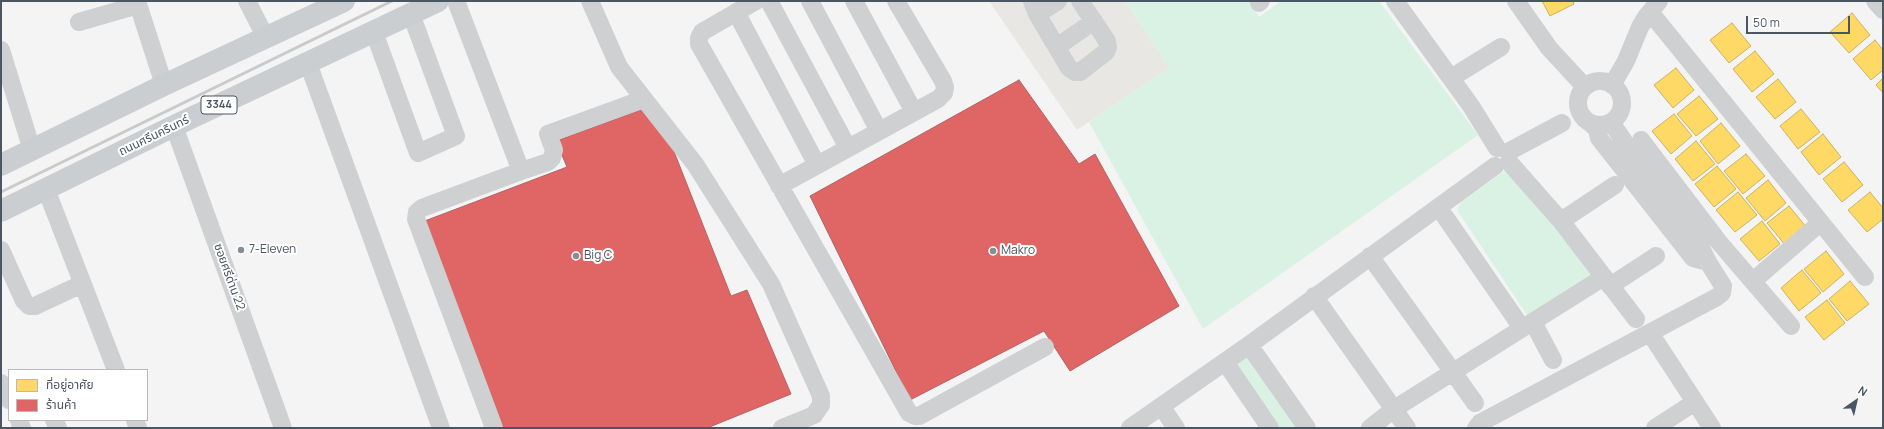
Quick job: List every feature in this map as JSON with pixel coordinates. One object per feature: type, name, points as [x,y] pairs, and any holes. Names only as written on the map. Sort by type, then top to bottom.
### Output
[{"type":"main road","points":[[1,165],[344,1]]},
{"type":"main road","name":"ถนนศรีนครินทร์","points":[[1,211],[174,126],[438,1]]},
{"type":"street","points":[[247,1],[266,38]]},
{"type":"street","points":[[456,1],[521,171]]},
{"type":"street","points":[[590,1],[614,59],[695,164],[771,284],[821,396],[821,405],[814,415],[782,428]]},
{"type":"street","points":[[769,1],[848,148]]},
{"type":"street","points":[[810,1],[879,131]]},
{"type":"street","points":[[854,1],[914,112]]},
{"type":"street","points":[[779,186],[942,96],[945,87],[896,1]]},
{"type":"street","points":[[1058,1],[1035,7],[1069,68],[1075,72],[1080,72],[1106,52],[1108,47],[1107,41],[1080,1]]},
{"type":"street","points":[[1516,1],[1550,48],[1585,87]]},
{"type":"street","points":[[1875,1],[1883,10]]},
{"type":"street","points":[[1398,2],[1471,106],[1502,157],[1561,221],[1636,319]]},
{"type":"street","points":[[79,22],[138,3],[164,86]]},
{"type":"street","points":[[817,165],[743,6],[702,32],[698,40],[906,410],[912,415],[919,416],[1046,347]]},
{"type":"street","points":[[1612,85],[1626,61],[1640,27],[1654,7],[1820,223],[1865,277]]},
{"type":"street","points":[[374,32],[418,153],[456,136],[411,14]]},
{"type":"street","points":[[1057,47],[1094,21]]},
{"type":"street","points":[[1450,78],[1501,47]]},
{"type":"street","points":[[1,50],[32,150]]},
{"type":"street","points":[[308,63],[441,428]]},
{"type":"street","points":[[1590,123],[1604,125],[1611,122],[1620,113],[1622,107],[1620,94],[1612,85],[1598,81],[1585,87],[1578,99],[1578,106],[1584,118],[1597,129],[1599,138],[1693,258],[1708,262]]},
{"type":"street","points":[[494,428],[416,215],[422,208],[548,162],[552,158],[554,150],[548,134],[644,99]]},
{"type":"street","points":[[1476,428],[1480,423],[1720,295],[1723,286],[1698,242],[1650,180],[1611,122]]},
{"type":"street","points":[[1130,428],[1249,345],[1314,296],[1439,208],[1502,157],[1562,123]]},
{"type":"street","name":"ซอยศรีด่าน 22","points":[[174,126],[284,428]]},
{"type":"street","points":[[1640,140],[1718,241],[1791,326]]},
{"type":"street","points":[[1561,221],[1615,186]]},
{"type":"street","points":[[46,189],[116,369]]},
{"type":"street","points":[[1439,208],[1553,360]]},
{"type":"street","points":[[1753,281],[1820,223]]},
{"type":"street","points":[[1,250],[24,301],[31,307],[82,284]]},
{"type":"street","points":[[1370,256],[1475,403]]},
{"type":"street","points":[[1370,428],[1394,410],[1528,325],[1607,281],[1656,256]]},
{"type":"street","points":[[1314,296],[1407,428]]},
{"type":"street","points":[[1650,333],[1695,402],[1705,425]]},
{"type":"street","points":[[1249,345],[1307,428]]},
{"type":"street","points":[[1225,362],[1270,428]]},
{"type":"street","points":[[1,383],[8,398]]},
{"type":"street","points":[[1655,428],[1695,402]]},
{"type":"street","points":[[1161,406],[1176,428]]},
{"type":"shaded area","points":[[989,1],[1125,1],[1169,68],[1077,130]]},
{"type":"green space","points":[[1125,1],[1249,1],[1259,17],[1281,1],[1379,1],[1478,135],[1203,329],[1089,122],[1169,68]]},
{"type":"green space","points":[[1506,170],[1593,274],[1529,318],[1457,210],[1461,202]]},
{"type":"green space","points":[[1247,353],[1298,428],[1276,428],[1233,363]]},
{"type":"building: ที่อยู่อาศัย","points":[[1542,1],[1573,1],[1574,4],[1550,16]]},
{"type":"building: ที่อยู่อาศัย","points":[[1852,13],[1870,35],[1849,53],[1830,32]]},
{"type":"building: ที่อยู่อาศัย","points":[[1732,23],[1751,46],[1729,63],[1710,40]]},
{"type":"building: ที่อยู่อาศัย","points":[[1875,40],[1883,50],[1883,70],[1871,80],[1853,59]]},
{"type":"building: ที่อยู่อาศัย","points":[[1755,51],[1774,74],[1752,92],[1733,69]]},
{"type":"building: ที่อยู่อาศัย","points":[[1676,68],[1694,90],[1673,108],[1654,85]]},
{"type":"building: ที่อยู่อาศัย","points":[[1883,78],[1883,93],[1876,85]]},
{"type":"building: ที่อยู่อาศัย","points":[[1778,79],[1796,102],[1775,119],[1756,97]]},
{"type":"building: ที่อยู่อาศัย","points":[[1699,96],[1718,119],[1696,136],[1677,114]]},
{"type":"building: ที่อยู่อาศัย","points":[[1801,109],[1820,132],[1798,149],[1780,126]]},
{"type":"building: ที่อยู่อาศัย","points":[[1674,114],[1692,136],[1671,154],[1652,131]]},
{"type":"building: ที่อยู่อาศัย","points":[[1721,123],[1740,146],[1718,164],[1700,141]]},
{"type":"building: ที่อยู่อาศัย","points":[[1823,134],[1841,157],[1819,175],[1801,152]]},
{"type":"building: ที่อยู่อาศัย","points":[[1696,141],[1715,164],[1693,181],[1675,159]]},
{"type":"building: ที่อยู่อาศัย","points":[[1746,154],[1765,176],[1743,194],[1724,171]]},
{"type":"building: ที่อยู่อาศัย","points":[[1844,162],[1863,185],[1842,202],[1823,179]]},
{"type":"building: ที่อยู่อาศัย","points":[[1717,166],[1736,189],[1714,207],[1695,184]]},
{"type":"building: ที่อยู่อาศัย","points":[[1768,180],[1786,203],[1765,221],[1746,198]]},
{"type":"building: ที่อยู่อาศัย","points":[[1738,192],[1757,215],[1735,232],[1716,210]]},
{"type":"building: ที่อยู่อาศัย","points":[[1870,192],[1883,208],[1883,219],[1867,232],[1848,210]]},
{"type":"building: ที่อยู่อาศัย","points":[[1789,206],[1807,228],[1786,246],[1767,223]]},
{"type":"building: ที่อยู่อาศัย","points":[[1762,221],[1780,244],[1759,261],[1740,239]]},
{"type":"building: ที่อยู่อาศัย","points":[[1826,251],[1844,274],[1823,292],[1804,269]]},
{"type":"building: ที่อยู่อาศัย","points":[[1802,270],[1821,293],[1799,311],[1781,288]]},
{"type":"building: ที่อยู่อาศัย","points":[[1850,281],[1869,304],[1847,321],[1829,299]]},
{"type":"building: ที่อยู่อาศัย","points":[[1827,300],[1845,323],[1824,340],[1805,317]]},
{"type":"building: ร้านค้า","name":"Makro","points":[[1019,80],[1079,164],[1095,154],[1179,306],[1070,371],[1044,331],[910,400],[810,196]]},
{"type":"building: ร้านค้า","name":"Big C","points":[[643,109],[671,144],[731,296],[747,290],[791,394],[707,428],[503,428],[422,222],[567,167],[556,141]]},
{"type":"railway","points":[[1,192],[392,1]]},
{"type":"place","name":"7-Eleven","points":[[241,250]]},
{"type":"place","name":"Makro","points":[[993,251]]},
{"type":"place","name":"Big C","points":[[576,256]]}]
